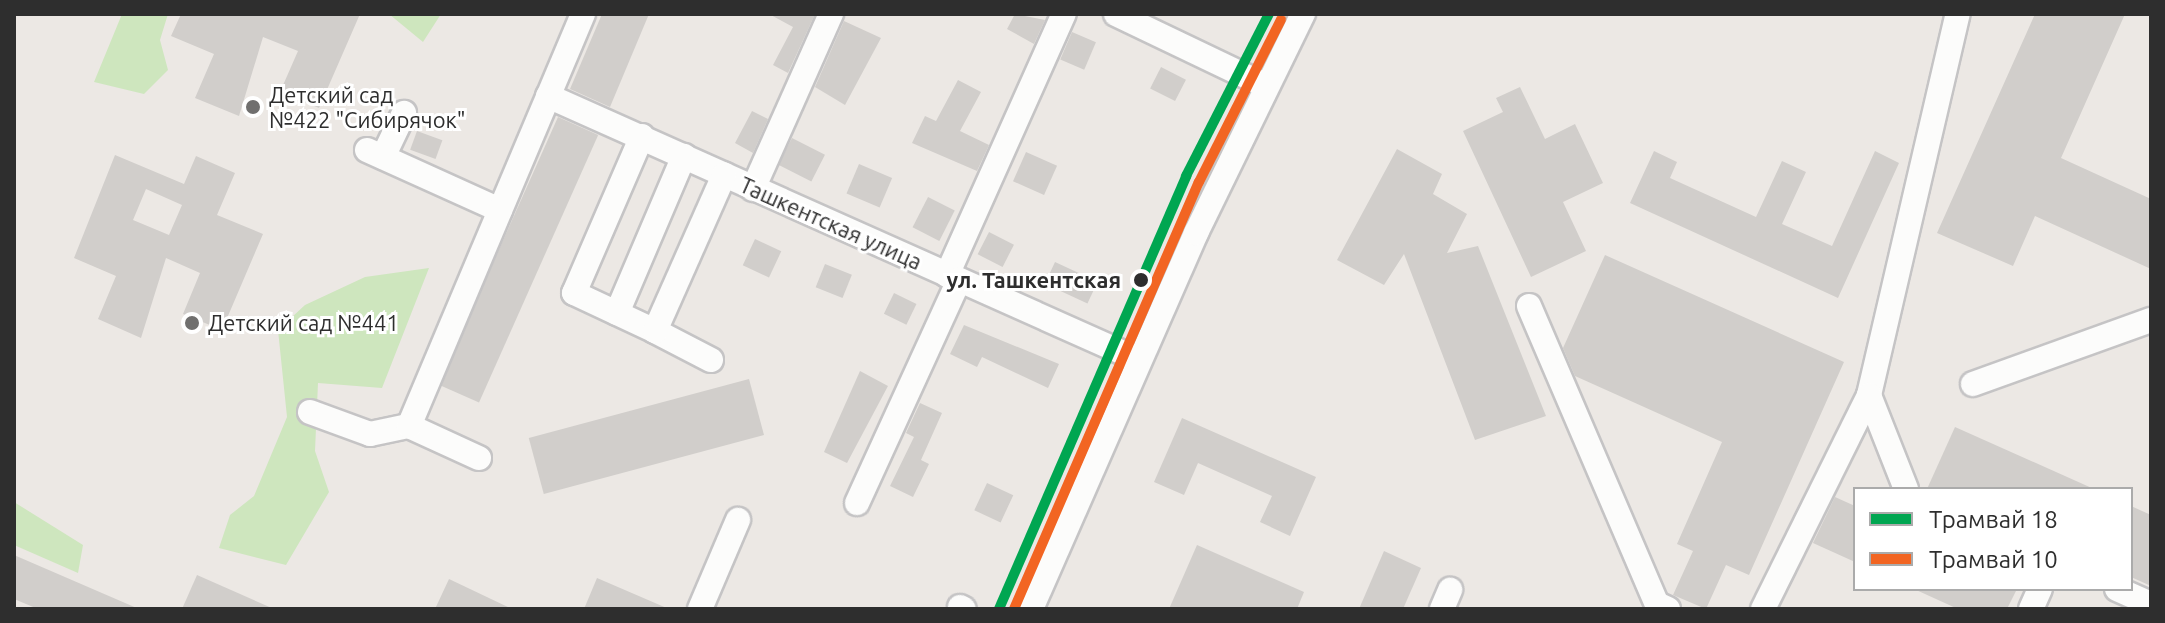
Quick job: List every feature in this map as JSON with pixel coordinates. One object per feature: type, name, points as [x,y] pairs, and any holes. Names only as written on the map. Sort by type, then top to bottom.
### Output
[{"type":"street","points":[[409,426],[583,14]]},
{"type":"street","points":[[753,189],[831,14]]},
{"type":"street","points":[[857,503],[1064,14]]},
{"type":"street","points":[[1116,14],[1266,86]]},
{"type":"street","points":[[1031,609],[1139,360],[1266,86],[1303,14]]},
{"type":"street","points":[[1763,609],[1869,395],[1958,14]]},
{"type":"street","name":"Ташкентская улица","points":[[548,96],[1139,360]]},
{"type":"street","points":[[404,113],[375,154],[500,210]]},
{"type":"street","points":[[648,139],[574,293],[711,360]]},
{"type":"street","points":[[617,313],[684,156]]},
{"type":"street","points":[[655,331],[724,175]]},
{"type":"street","points":[[1529,306],[1657,604],[1668,609]]},
{"type":"street","points":[[1973,384],[2151,320]]},
{"type":"street","points":[[1869,395],[1905,487]]},
{"type":"street","points":[[310,412],[370,434],[409,426],[479,458]]},
{"type":"street","points":[[700,609],[738,520]]},
{"type":"street","points":[[2122,591],[2151,604]]},
{"type":"green space","points":[[122,14],[168,14],[160,40],[168,70],[144,94],[94,82]]},
{"type":"green space","points":[[389,14],[441,14],[423,42]]},
{"type":"green space","points":[[429,268],[382,388],[318,383],[315,451],[329,492],[286,565],[219,548],[230,515],[254,496],[287,417],[278,330],[305,305],[365,277]]},
{"type":"green space","points":[[14,502],[83,545],[78,573],[14,545]]},
{"type":"building","points":[[181,14],[360,14],[319,108],[280,92],[298,51],[263,37],[239,116],[195,98],[214,54],[171,36]]},
{"type":"building","points":[[602,14],[649,14],[610,107],[570,89]]},
{"type":"building","points":[[769,14],[815,14],[788,73],[773,65],[793,27]]},
{"type":"building","points":[[1015,14],[1045,20],[1034,44],[1007,29]]},
{"type":"building","points":[[2035,14],[2125,14],[2061,158],[2151,199],[2151,269],[2035,216],[2013,266],[1937,233]]},
{"type":"building","points":[[844,21],[881,38],[845,105],[815,87]]},
{"type":"building","points":[[1072,32],[1096,42],[1084,70],[1060,60]]},
{"type":"building","points":[[1161,67],[1186,80],[1175,101],[1150,88]]},
{"type":"building","points":[[958,80],[981,92],[960,131],[989,145],[977,171],[912,143],[925,116],[936,121]]},
{"type":"building","points":[[1520,87],[1545,139],[1575,124],[1603,183],[1563,202],[1586,251],[1531,277],[1463,131],[1503,112],[1496,98]]},
{"type":"building","points":[[752,111],[768,119],[753,153],[735,143]]},
{"type":"building","points":[[558,117],[598,135],[479,403],[439,385]]},
{"type":"building","points":[[417,131],[442,140],[436,159],[410,150]]},
{"type":"building","points":[[792,138],[825,155],[811,182],[778,165]]},
{"type":"building","points":[[1397,149],[1442,174],[1433,194],[1467,214],[1447,253],[1478,246],[1546,416],[1475,440],[1404,254],[1384,285],[1337,260]]},
{"type":"building","points":[[1654,151],[1677,162],[1670,178],[1756,217],[1782,161],[1806,172],[1782,224],[1832,246],[1875,151],[1899,163],[1838,298],[1630,203]]},
{"type":"building","points":[[1026,152],[1057,166],[1044,195],[1013,181]]},
{"type":"building","points":[[115,155],[184,184],[196,156],[235,173],[217,215],[263,234],[222,330],[183,314],[200,273],[166,258],[141,338],[98,319],[116,276],[74,258]],"holes":[[[146,189],[182,205],[169,235],[133,220]]]},
{"type":"building","points":[[859,164],[892,178],[880,208],[846,193]]},
{"type":"building","points":[[928,197],[955,211],[939,241],[913,227]]},
{"type":"building","points":[[989,232],[1014,245],[1003,267],[978,254]]},
{"type":"building","points":[[755,239],[781,251],[769,278],[743,265]]},
{"type":"building","points":[[1605,255],[1844,362],[1749,575],[1726,565],[1706,609],[1673,595],[1693,551],[1677,544],[1722,442],[1575,376],[1563,348]]},
{"type":"building","points":[[1055,262],[1098,282],[1087,304],[1045,284]]},
{"type":"building","points":[[825,264],[852,275],[843,298],[816,287]]},
{"type":"building","points":[[894,293],[916,304],[906,325],[884,314]]},
{"type":"building","points":[[964,325],[1059,364],[1048,388],[982,357],[977,367],[950,354]]},
{"type":"building","points":[[860,371],[888,386],[847,463],[824,452]]},
{"type":"building","points":[[749,379],[764,435],[544,494],[529,438]]},
{"type":"building","points":[[920,403],[942,413],[921,460],[929,464],[913,497],[890,486],[914,437],[906,433]]},
{"type":"building","points":[[1182,418],[1316,477],[1290,536],[1260,522],[1272,496],[1198,463],[1184,495],[1154,482]]},
{"type":"building","points":[[1955,427],[2090,487],[1928,487]]},
{"type":"building","points":[[987,483],[1013,495],[1001,522],[974,510]]},
{"type":"building","points":[[1835,497],[1853,505],[1853,561],[1813,543]]},
{"type":"building","points":[[2133,507],[2151,515],[2151,586],[2133,578]]},
{"type":"building","points":[[1197,545],[1304,592],[1297,609],[1169,609]]},
{"type":"building","points":[[1384,551],[1421,568],[1403,609],[1359,609]]},
{"type":"building","points":[[14,555],[139,609],[38,609],[14,599]]},
{"type":"building","points":[[197,575],[274,609],[182,609]]},
{"type":"building","points":[[597,578],[669,609],[584,609]]},
{"type":"building","points":[[449,579],[512,609],[435,609]]},
{"type":"building","points":[[1918,591],[2016,591],[2007,609],[1958,609]]},
{"type":"tram line","name":"18","points":[[999,609],[1186,176],[1269,14]]},
{"type":"tram line","name":"10","points":[[1014,609],[1199,182],[1281,20]]},
{"type":"place","name":"Детский сад №422 \"Сибирячок\"","points":[[253,107]]},
{"type":"place","name":"ул. Ташкентская","points":[[1141,280]]},
{"type":"place","name":"Детский сад №441","points":[[192,323]]}]
